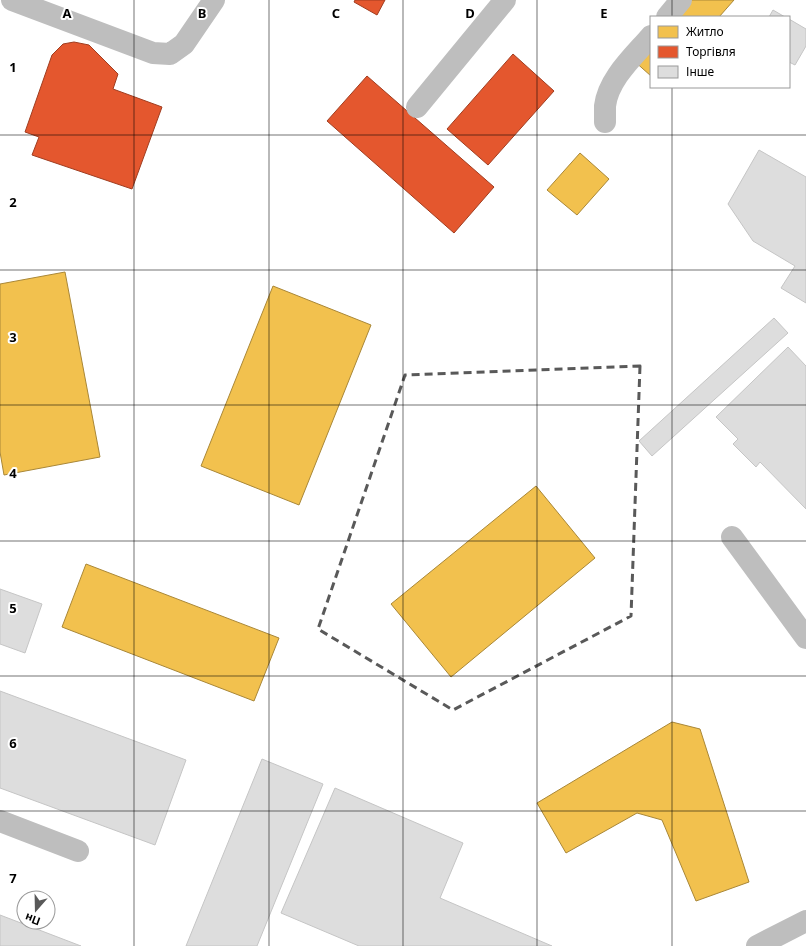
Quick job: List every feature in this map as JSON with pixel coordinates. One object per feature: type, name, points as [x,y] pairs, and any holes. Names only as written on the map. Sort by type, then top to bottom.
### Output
[{"type":"street","points":[[12,0],[153,54],[170,54],[184,44],[214,0]]},
{"type":"street","points":[[417,107],[505,0]]},
{"type":"street","points":[[668,16],[682,0]]},
{"type":"street","points":[[605,122],[606,105],[610,89],[619,74],[650,37]]},
{"type":"street","points":[[732,537],[806,638]]},
{"type":"street","points":[[0,820],[78,851]]},
{"type":"street","points":[[757,946],[806,921]]},
{"type":"highlighted area","points":[[640,366],[631,616],[453,710],[318,629],[405,375]]},
{"type":"building: Житло","points":[[685,0],[734,0],[720,16],[671,16]]},
{"type":"building: Житло","points":[[650,40],[650,75],[633,60]]},
{"type":"building: Житло","points":[[580,153],[609,179],[577,215],[547,190]]},
{"type":"building: Житло","points":[[65,272],[100,457],[4,475],[0,452],[0,284]]},
{"type":"building: Житло","points":[[273,286],[371,325],[299,505],[201,466]]},
{"type":"building: Житло","points":[[536,486],[595,558],[451,677],[391,604]]},
{"type":"building: Житло","points":[[86,564],[279,638],[254,701],[62,627]]},
{"type":"building: Житло","points":[[672,722],[700,729],[749,882],[696,901],[662,820],[637,813],[566,853],[537,803]]},
{"type":"building: Торгівля","points":[[355,0],[385,0],[377,15],[354,2]]},
{"type":"building: Торгівля","points":[[74,42],[89,45],[118,74],[113,89],[162,107],[132,189],[32,155],[39,137],[25,132],[52,55],[63,44]]},
{"type":"building: Торгівля","points":[[513,54],[554,91],[488,165],[447,129]]},
{"type":"building: Торгівля","points":[[367,76],[494,187],[454,233],[327,121]]},
{"type":"building: Інше","points":[[773,10],[783,16],[770,16]]},
{"type":"building: Інше","points":[[790,20],[806,29],[806,46],[795,65],[790,62]]},
{"type":"building: Інше","points":[[759,150],[806,177],[806,303],[781,288],[795,266],[753,241],[728,204]]},
{"type":"building: Інше","points":[[774,318],[788,333],[652,456],[639,441]]},
{"type":"building: Інше","points":[[788,347],[806,366],[806,509],[760,462],[756,467],[733,444],[738,439],[716,417]]},
{"type":"building: Інше","points":[[0,589],[42,604],[25,653],[0,644]]},
{"type":"building: Інше","points":[[0,691],[186,760],[155,845],[0,788]]},
{"type":"building: Інше","points":[[262,759],[323,784],[257,946],[186,946]]},
{"type":"building: Інше","points":[[335,788],[463,843],[440,898],[552,946],[359,946],[281,913]]},
{"type":"building: Інше","points":[[0,915],[16,921],[16,930],[39,930],[81,946],[0,946]]}]
